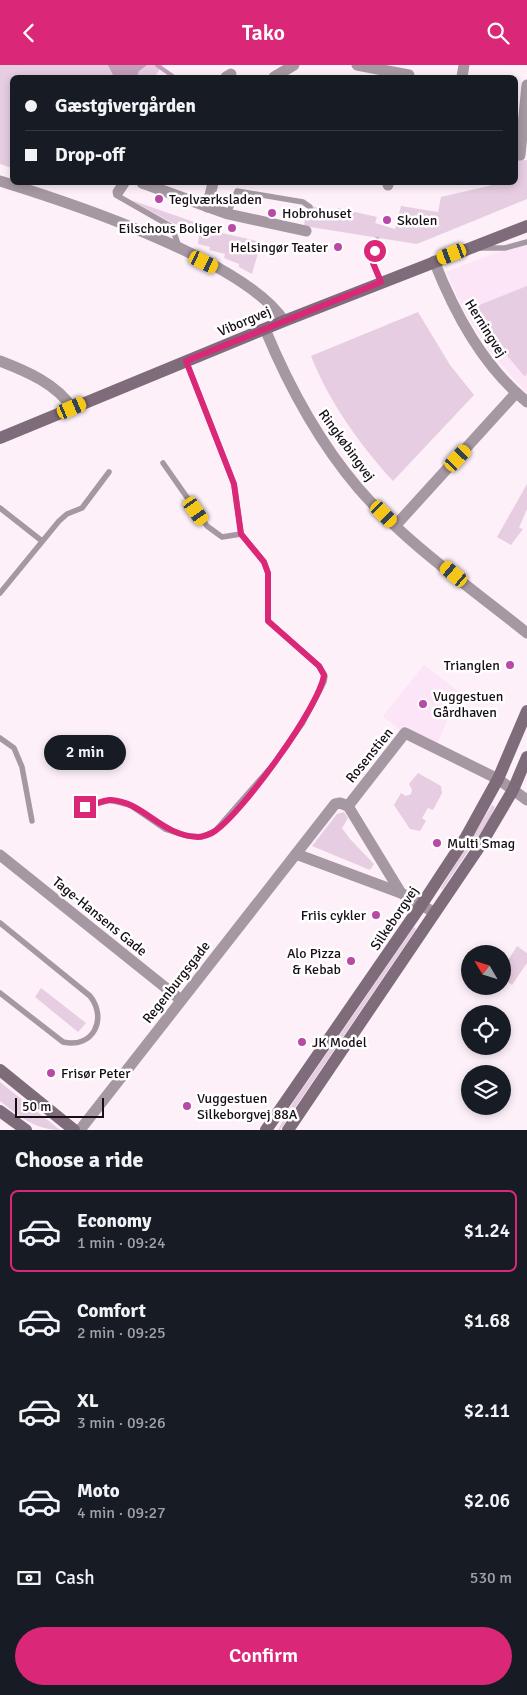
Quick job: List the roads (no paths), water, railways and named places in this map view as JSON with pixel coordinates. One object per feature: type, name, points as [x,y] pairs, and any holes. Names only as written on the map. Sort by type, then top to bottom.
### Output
[{"type":"street","points":[[277,75],[294,65]]},
{"type":"street","points":[[357,65],[409,73]]},
{"type":"street","points":[[521,154],[524,136],[520,98],[527,85]]},
{"type":"street","points":[[12,185],[107,218],[218,268],[267,299],[284,321]]},
{"type":"street","points":[[147,185],[228,214],[306,231]]},
{"type":"street","points":[[207,207],[212,185]]},
{"type":"street","name":"Viborgvej","points":[[500,235],[527,222]]},
{"type":"street","name":"Viborgvej","points":[[0,438],[284,321],[527,226]]},
{"type":"street","name":"Herningvej","points":[[434,261],[444,288],[467,330],[490,365],[527,402]]},
{"type":"street","name":"Ringkøbingvej","points":[[265,329],[276,356],[311,424],[360,490],[396,525],[527,633]]},
{"type":"street","points":[[0,361],[48,384],[66,397],[72,408]]},
{"type":"street","points":[[396,525],[516,393]]},
{"type":"street","name":"Silkeborgvej","points":[[266,1130],[422,904],[478,818],[498,779],[527,711]]},
{"type":"street","name":"Rosenstien","points":[[348,806],[405,733],[498,779],[527,800]]},
{"type":"street","points":[[288,1130],[480,847],[513,790],[527,757]]},
{"type":"street","name":"Regenburgsgade","points":[[80,1130],[335,804],[340,803],[348,806]]},
{"type":"street","points":[[348,806],[401,893]]},
{"type":"street","points":[[296,854],[401,893],[435,913]]},
{"type":"street","name":"Tage-Hansens Gade","points":[[0,855],[181,1000]]},
{"type":"street","points":[[0,1070],[74,1130]]},
{"type":"street","points":[[0,1111],[26,1130]]},
{"type":"lane","points":[[120,190],[172,227],[180,245],[178,249]]},
{"type":"lane","points":[[228,214],[237,191],[303,202],[310,207]]},
{"type":"lane","points":[[377,240],[373,263],[381,282]]},
{"type":"lane","points":[[470,247],[504,248],[527,242]]},
{"type":"lane","points":[[85,807],[110,800],[130,805],[165,829],[188,836],[201,837],[216,831],[272,766],[307,716],[321,690],[324,675],[313,660],[268,621],[268,573],[264,562],[241,534],[234,484],[186,361]]},
{"type":"lane","points":[[163,463],[207,526],[222,537],[241,534]]},
{"type":"lane","points":[[0,593],[66,514],[82,508],[109,472]]},
{"type":"lane","points":[[0,508],[42,541]]},
{"type":"lane","points":[[0,738],[14,749],[19,761],[32,821]]},
{"type":"lane","points":[[0,923],[90,996],[96,1003],[98,1013],[97,1025],[92,1035],[82,1042],[72,1044],[63,1042],[0,993]]},
{"type":"waterway","points":[[157,65],[171,75]]},
{"type":"place","name":"Teglværksladen","points":[[159,199]]},
{"type":"place","name":"Hobrohuset","points":[[272,213]]},
{"type":"place","name":"Skolen","points":[[387,220]]},
{"type":"place","name":"Eilschous Boliger","points":[[232,228]]},
{"type":"place","name":"Helsingør Teater","points":[[338,247]]},
{"type":"place","name":"Trianglen","points":[[510,665]]},
{"type":"place","name":"Vuggestuen Gårdhaven","points":[[423,704]]},
{"type":"place","name":"Multi Smag","points":[[437,843]]},
{"type":"place","name":"Friis cykler","points":[[376,915]]},
{"type":"place","name":"Alo Pizza & Kebab","points":[[351,961]]},
{"type":"place","name":"JK Model","points":[[302,1042]]},
{"type":"place","name":"Frisør Peter","points":[[51,1073]]},
{"type":"place","name":"Vuggestuen Silkeborgvej 88A","points":[[187,1106]]}]
